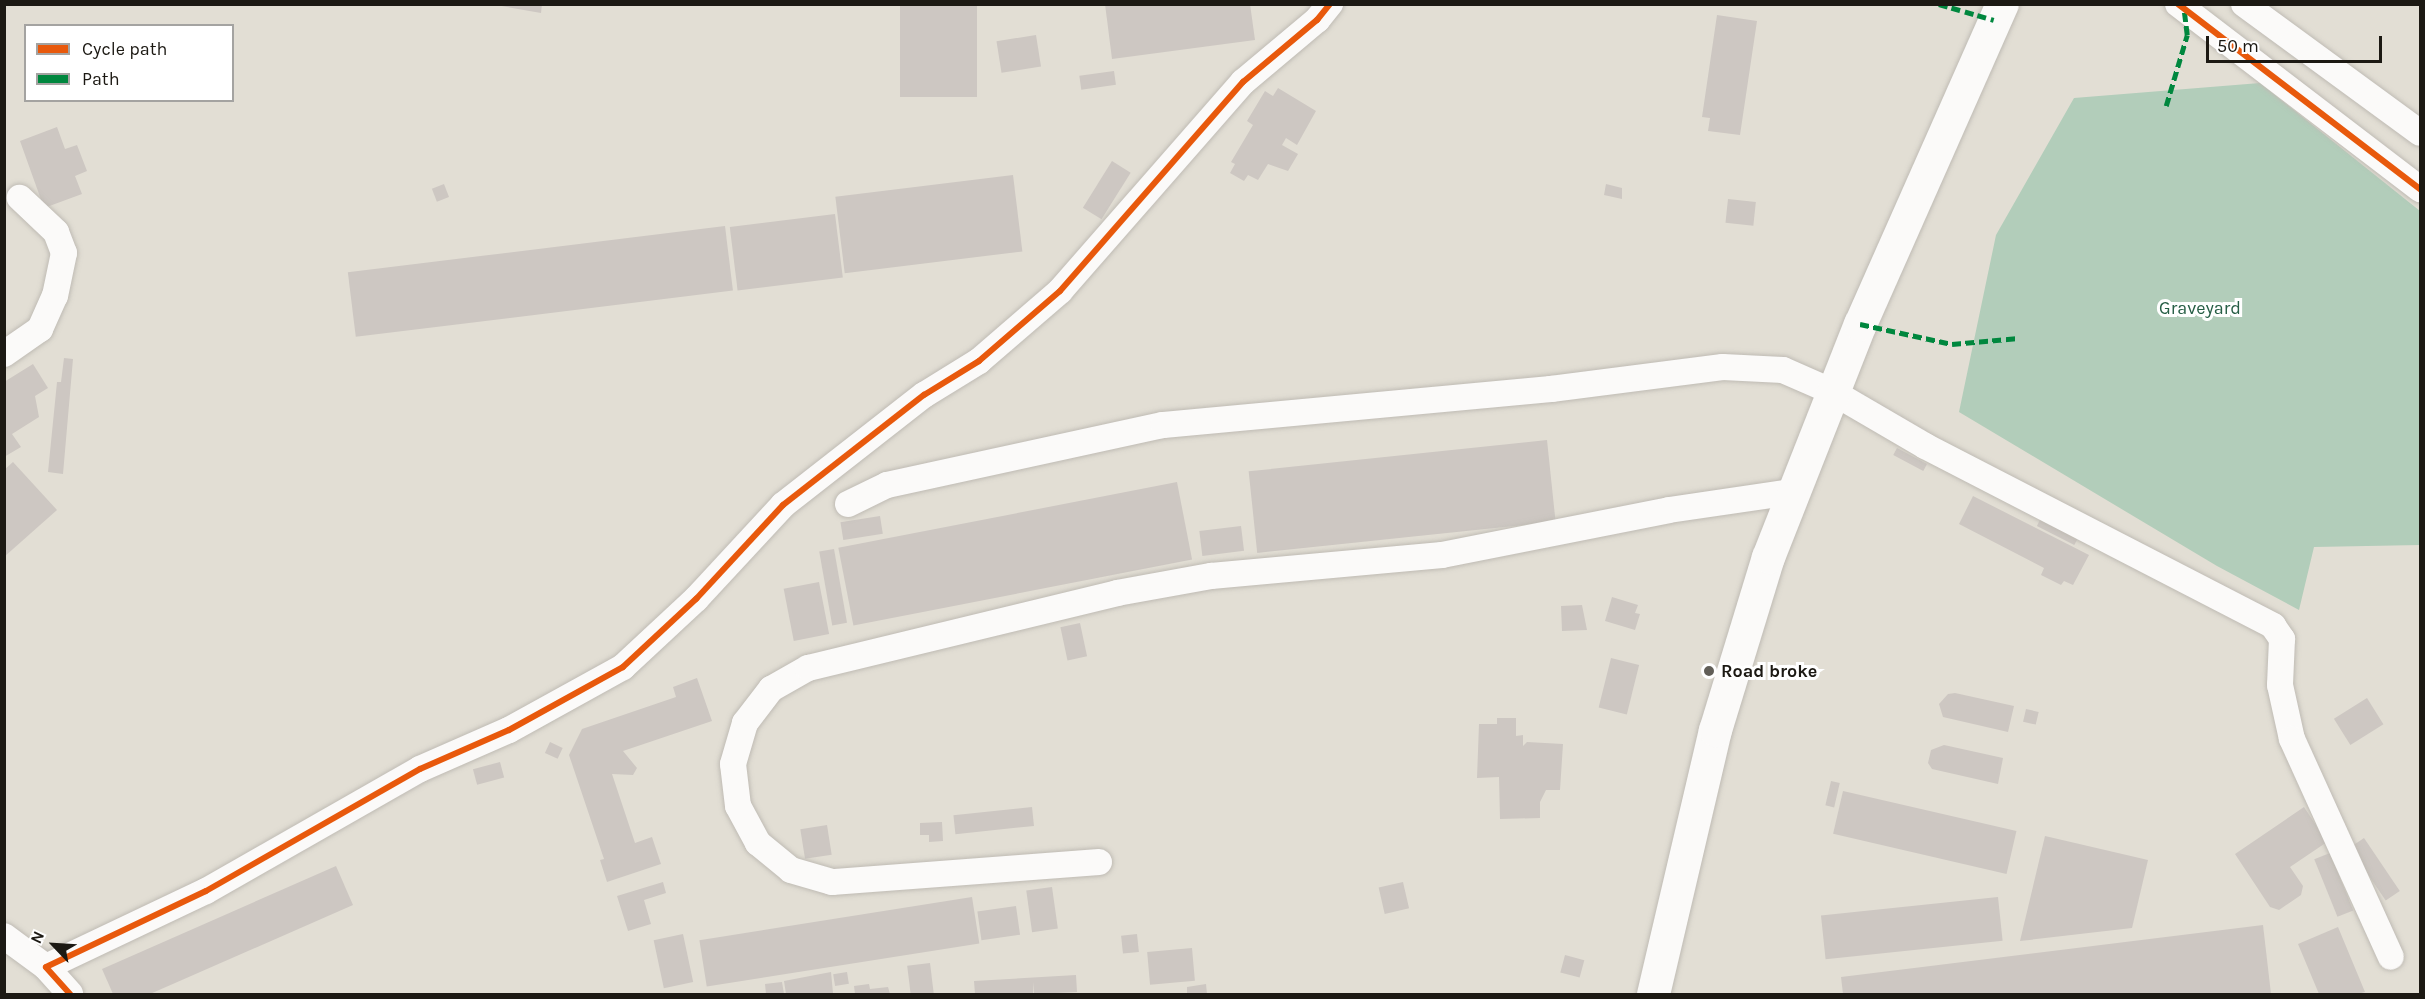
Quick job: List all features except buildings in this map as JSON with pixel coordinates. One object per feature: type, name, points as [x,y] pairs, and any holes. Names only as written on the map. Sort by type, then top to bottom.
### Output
[{"type":"highway","points":[[1653,994],[1716,730],[1791,492],[1831,391],[2002,4]]},
{"type":"street","points":[[46,967],[206,891],[420,769],[509,730],[623,667],[696,599],[783,505],[924,395],[979,361],[1053,298],[1243,82],[1330,4]]},
{"type":"street","points":[[2178,4],[2421,189]]},
{"type":"street","points":[[2244,4],[2421,133]]},
{"type":"street","points":[[4,354],[40,329],[55,296],[64,253],[56,232],[20,198]]},
{"type":"street","points":[[848,504],[886,485],[1163,426],[1551,389],[1723,367],[1783,370],[1831,391],[1925,446],[2273,626],[2282,639],[2280,685],[2292,739],[2391,957]]},
{"type":"street","points":[[1099,862],[832,882],[791,870],[758,843],[738,806],[733,764],[745,723],[771,689],[808,668],[1118,593],[1211,576],[1442,555],[1669,510],[1791,492]]},
{"type":"street","points":[[4,936],[46,967],[70,994]]},
{"type":"green space","name":"Graveyard","points":[[2260,83],[2420,211],[2420,545],[2314,547],[2299,610],[2217,566],[1959,412],[1996,235],[2074,98]]},
{"type":"marked path","points":[[1939,4],[1994,20]]},
{"type":"marked path","points":[[2166,106],[2187,35],[2184,9]]},
{"type":"marked path","points":[[1860,324],[1952,344],[2019,338]]},
{"type":"cycle path","points":[[70,994],[46,967],[206,891],[420,769],[509,730],[623,667],[696,599],[783,505],[924,395],[979,361],[1060,291],[1243,82],[1317,20],[1330,4]]},
{"type":"cycle path","points":[[2178,4],[2420,189]]},
{"type":"place","name":"Road broke","points":[[1709,671]]}]
